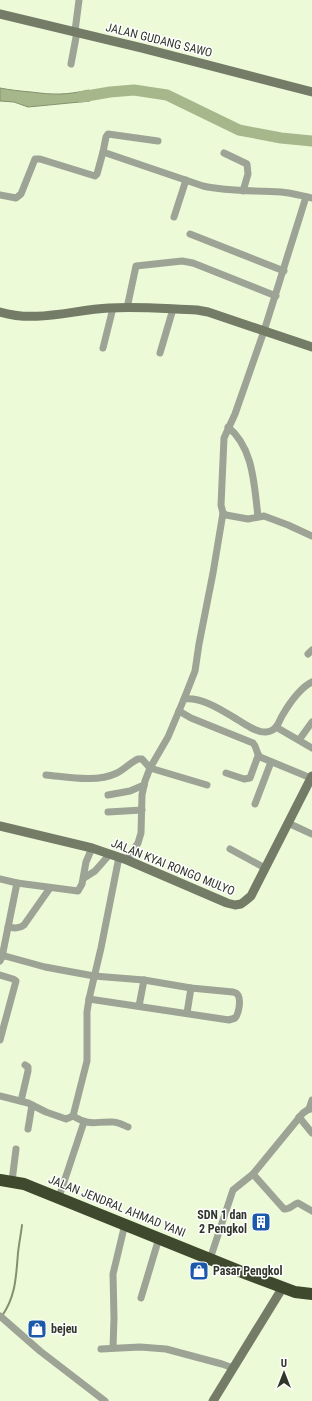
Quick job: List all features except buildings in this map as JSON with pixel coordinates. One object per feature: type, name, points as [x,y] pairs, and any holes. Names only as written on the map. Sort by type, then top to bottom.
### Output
[{"type":"highway","name":"JALAN JENDRAL AHMAD YANI","points":[[6,1181],[24,1184],[59,1197],[295,1292],[312,1294]]},
{"type":"street","points":[[71,64],[79,0]]},
{"type":"street","name":"JALAN GUDANG SAWO","points":[[0,14],[312,92]]},
{"type":"street","points":[[0,195],[16,198],[21,194],[36,159],[95,176],[97,174],[108,134],[158,140]]},
{"type":"street","points":[[84,878],[119,857],[138,843],[141,833],[144,785],[150,768],[168,737],[180,711],[195,671],[223,513],[221,505],[224,438],[235,414],[309,198],[284,192],[214,189],[103,152]]},
{"type":"street","points":[[224,153],[247,164],[248,174],[244,191]]},
{"type":"street","points":[[174,217],[186,180]]},
{"type":"street","points":[[190,234],[284,271]]},
{"type":"street","points":[[127,308],[136,266],[182,261],[193,263],[276,296]]},
{"type":"street","points":[[103,348],[112,308]]},
{"type":"street","points":[[0,312],[12,316],[41,316],[88,309],[127,308],[173,309],[208,312],[312,347]]},
{"type":"street","points":[[160,353],[173,309]]},
{"type":"street","points":[[228,427],[240,439],[247,453],[252,473],[258,516]]},
{"type":"street","points":[[223,513],[226,515],[248,519],[264,516],[288,524],[312,536]]},
{"type":"street","points":[[184,699],[192,699],[208,705],[261,732],[266,732],[276,727],[290,705],[309,684],[312,690]]},
{"type":"street","points":[[180,711],[191,718],[255,745],[258,756],[250,778],[244,778],[226,773]]},
{"type":"street","points":[[299,740],[312,722]]},
{"type":"street","points":[[276,727],[312,748]]},
{"type":"street","points":[[258,756],[312,777]]},
{"type":"street","points":[[46,775],[97,778],[116,773],[138,759],[142,759],[150,768],[208,785]]},
{"type":"street","points":[[255,804],[271,762]]},
{"type":"street","name":"JALAN KYAI RONGO MULYO","points":[[0,826],[92,848],[119,857],[217,899],[235,905],[245,901],[251,896],[312,777]]},
{"type":"street","points":[[108,795],[130,791],[144,785]]},
{"type":"street","points":[[108,812],[142,810]]},
{"type":"street","points":[[288,823],[312,834]]},
{"type":"street","points":[[0,879],[17,883],[78,891],[84,878],[86,862],[92,848]]},
{"type":"street","points":[[230,849],[265,868]]},
{"type":"street","points":[[73,1116],[87,1061],[87,1012],[89,999],[119,857]]},
{"type":"street","points":[[17,883],[5,929],[1,955],[45,967],[94,976],[144,980],[191,988],[236,992],[239,996],[239,1006],[236,1016],[232,1019],[89,999]]},
{"type":"street","points":[[5,929],[21,928],[50,888]]},
{"type":"street","points":[[0,975],[16,981],[0,1040]]},
{"type":"street","points":[[139,1006],[144,980]]},
{"type":"street","points":[[187,1013],[191,988]]},
{"type":"street","points":[[21,1101],[28,1071],[28,1067],[25,1064]]},
{"type":"street","points":[[0,1096],[21,1101],[66,1119],[73,1116]]},
{"type":"street","points":[[210,1259],[233,1190],[253,1174],[299,1117],[310,1109],[312,1100]]},
{"type":"street","points":[[28,1129],[32,1105]]},
{"type":"street","points":[[73,1116],[84,1122],[115,1122],[128,1127]]},
{"type":"street","points":[[299,1117],[312,1133]]},
{"type":"street","points":[[59,1197],[84,1122]]},
{"type":"street","points":[[6,1181],[16,1149]]},
{"type":"street","points":[[253,1174],[284,1210],[293,1204],[298,1203],[312,1211]]},
{"type":"street","points":[[113,1348],[113,1274],[125,1224]]},
{"type":"street","points":[[141,1298],[159,1238]]},
{"type":"street","points":[[213,1401],[283,1287]]},
{"type":"street","points":[[2,1319],[40,1351],[105,1401]]},
{"type":"street","points":[[101,1349],[153,1347],[166,1349],[233,1368]]},
{"type":"shaded area","points":[[0,88],[53,94],[67,94],[89,90],[95,95],[90,101],[28,107],[14,102],[0,101]]},
{"type":"waterway","points":[[81,97],[134,90],[167,95],[239,130],[281,138],[312,141]]},
{"type":"waterway","points":[[2,1316],[13,1293],[22,1225]]},
{"type":"place","name":"SDN 1 dan 2 Pengkol","points":[[261,1222]]},
{"type":"place","name":"Pasar Pengkol","points":[[199,1271]]},
{"type":"place","name":"bejeu","points":[[37,1329]]}]
